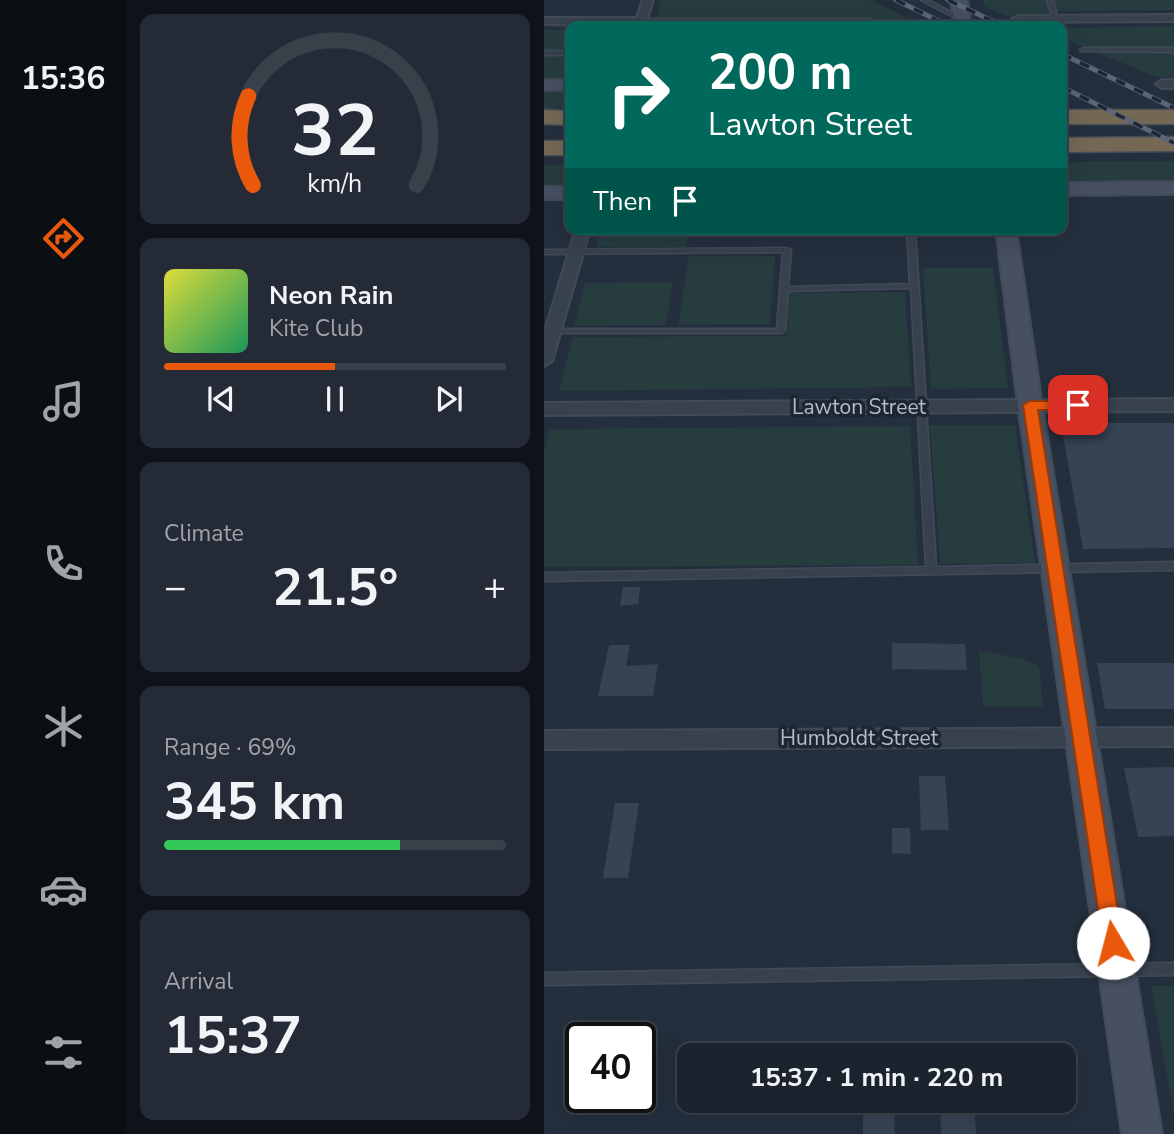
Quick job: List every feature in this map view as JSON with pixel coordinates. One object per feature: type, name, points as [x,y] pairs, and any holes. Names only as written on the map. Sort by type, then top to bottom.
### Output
[{"type":"highway","points":[[1067,117],[1174,117]]},
{"type":"highway","points":[[544,119],[565,119]]},
{"type":"highway","points":[[1067,145],[1174,144]]},
{"type":"highway","points":[[544,148],[565,148]]},
{"type":"street","points":[[642,21],[648,0]]},
{"type":"street","points":[[959,0],[962,21]]},
{"type":"street","points":[[1018,19],[1174,19]]},
{"type":"street","points":[[544,21],[565,21]]},
{"type":"street","points":[[544,85],[565,85]]},
{"type":"street","points":[[1067,189],[1174,188]]},
{"type":"street","points":[[544,193],[565,193]]},
{"type":"street","points":[[544,361],[548,331],[581,235]]},
{"type":"street","points":[[1007,235],[1030,405],[1142,1134]]},
{"type":"street","name":"Lawton Street","points":[[544,409],[1174,405]]},
{"type":"street","name":"Humboldt Street","points":[[544,740],[1174,737]]},
{"type":"lane","points":[[924,0],[959,21]]},
{"type":"lane","points":[[1050,0],[1056,19]]},
{"type":"lane","points":[[1083,50],[1174,50]]},
{"type":"lane","points":[[544,53],[565,53]]},
{"type":"lane","points":[[911,235],[931,569]]},
{"type":"lane","points":[[544,252],[787,250],[781,331],[548,331]]},
{"type":"lane","points":[[784,289],[914,286]]},
{"type":"lane","points":[[544,577],[1174,566]]},
{"type":"lane","points":[[544,979],[1174,969]]},
{"type":"green space","points":[[661,0],[871,0],[913,21],[655,21]]},
{"type":"green space","points":[[983,0],[1048,0],[1053,16],[1005,16],[984,6]]},
{"type":"green space","points":[[1054,0],[1174,0],[1174,10],[1057,11]]},
{"type":"green space","points":[[1174,26],[1174,48],[1087,48],[1067,40],[1067,28]]},
{"type":"green space","points":[[544,30],[565,30],[565,50],[544,51]]},
{"type":"green space","points":[[1174,52],[1174,77],[1156,77],[1098,53]]},
{"type":"green space","points":[[544,56],[565,56],[565,78],[544,78]]},
{"type":"green space","points":[[565,90],[565,109],[544,109],[544,91]]},
{"type":"green space","points":[[1174,161],[1174,182],[1067,182],[1067,162]]},
{"type":"green space","points":[[544,165],[565,165],[565,186],[544,186]]},
{"type":"green space","points":[[599,235],[688,235],[686,247],[596,247]]},
{"type":"green space","points":[[689,256],[775,256],[770,324],[678,325]]},
{"type":"green space","points":[[923,268],[993,268],[1008,388],[931,389]]},
{"type":"green space","points":[[673,282],[666,325],[574,326],[585,283]]},
{"type":"green space","points":[[905,292],[911,387],[559,391],[573,337],[787,336],[790,293]]},
{"type":"green space","points":[[930,425],[1015,425],[1035,563],[940,564]]},
{"type":"green space","points":[[910,426],[918,565],[544,567],[544,452],[550,429]]},
{"type":"green space","points":[[979,651],[1020,658],[1039,666],[1043,707],[983,707]]},
{"type":"green space","points":[[1151,986],[1174,986],[1174,1114]]},
{"type":"building","points":[[1061,423],[1174,423],[1174,548],[1083,549]]},
{"type":"building","points":[[623,587],[640,587],[638,604],[620,606]]},
{"type":"building","points":[[892,643],[965,644],[967,670],[892,669]]},
{"type":"building","points":[[609,645],[630,645],[626,666],[658,664],[653,696],[598,696]]},
{"type":"building","points":[[1097,663],[1174,663],[1174,709],[1105,709]]},
{"type":"building","points":[[1174,767],[1174,836],[1138,837],[1124,768]]},
{"type":"building","points":[[919,776],[945,776],[949,830],[921,830]]},
{"type":"building","points":[[615,803],[639,803],[628,878],[603,878]]},
{"type":"building","points":[[892,828],[910,828],[911,854],[892,853]]},
{"type":"building","points":[[863,1113],[894,1113],[895,1134],[863,1134]]},
{"type":"building","points":[[940,1113],[975,1113],[976,1134],[941,1134]]},
{"type":"railway","points":[[896,0],[939,21]]},
{"type":"railway","points":[[948,0],[992,21]]},
{"type":"railway","points":[[1067,56],[1174,108]]},
{"type":"railway","points":[[1067,90],[1174,143]]},
{"type":"route","points":[[1078,405],[1030,405],[1113,943]]}]
